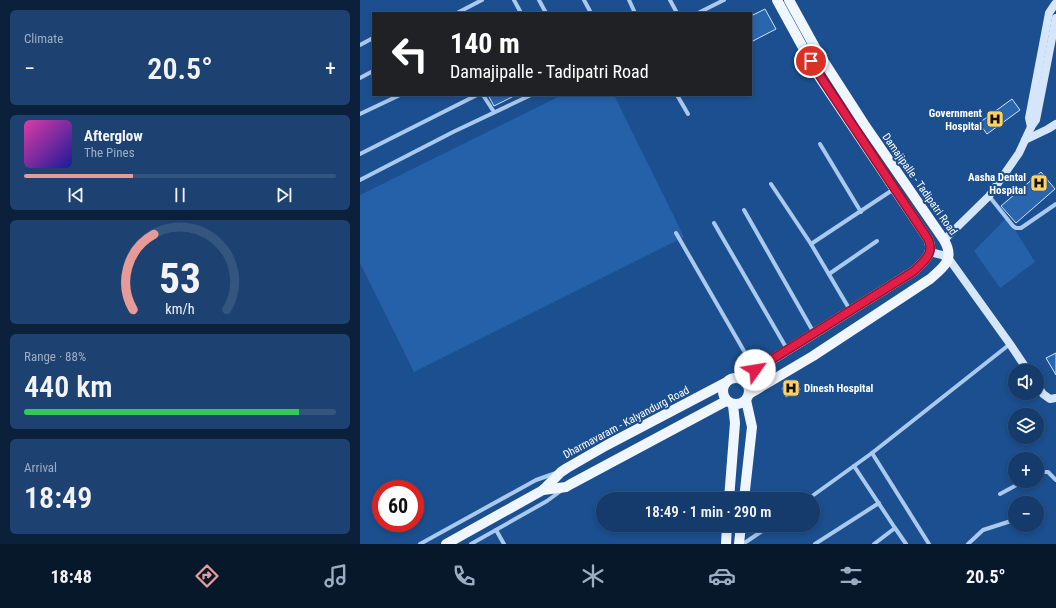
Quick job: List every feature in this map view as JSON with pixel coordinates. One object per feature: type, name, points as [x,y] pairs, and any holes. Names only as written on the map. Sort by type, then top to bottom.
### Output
[{"type":"main road","name":"Damajipalle - Tadipatri Road","points":[[777,0],[818,74],[894,189],[936,244],[950,252],[949,259]]},
{"type":"main road","name":"Damajipalle - Tadipatri Road","points":[[790,0],[817,51],[864,124],[936,244]]},
{"type":"main road","points":[[1031,127],[1029,118],[1049,13],[1055,4]]},
{"type":"main road","points":[[741,379],[914,271],[925,260],[936,244],[989,196],[1019,153],[1031,127],[1036,120],[1056,18]]},
{"type":"main road","points":[[1025,140],[1056,124]]},
{"type":"main road","points":[[936,244],[942,255],[949,259],[1023,364]]},
{"type":"main road","points":[[729,403],[740,404],[748,397],[881,312],[930,279],[949,259]]},
{"type":"main road","points":[[730,492],[735,423],[729,403],[724,397],[722,390],[725,383],[732,378],[741,379],[747,384],[752,427],[745,492]]},
{"type":"main road","name":"Dharmavaram - Kalyandurg Road","points":[[446,544],[540,491],[561,472],[607,445],[725,383]]},
{"type":"main road","points":[[1044,395],[1050,399],[1056,398]]},
{"type":"main road","name":"Dharmavaram - Kalyandurg Road","points":[[540,491],[566,486],[729,403]]},
{"type":"main road","points":[[726,540],[741,542]]},
{"type":"street","points":[[470,0],[473,5]]},
{"type":"street","points":[[459,12],[482,0]]},
{"type":"street","points":[[514,0],[521,12]]},
{"type":"street","points":[[539,0],[545,12]]},
{"type":"street","points":[[584,0],[590,12]]},
{"type":"street","points":[[629,0],[635,12]]},
{"type":"street","points":[[670,0],[676,12]]},
{"type":"street","points":[[700,12],[724,0]]},
{"type":"street","points":[[360,45],[372,39]]},
{"type":"street","points":[[360,78],[372,72]]},
{"type":"street","points":[[360,114],[398,96]]},
{"type":"street","points":[[360,154],[475,96]]},
{"type":"street","points":[[484,96],[494,112]]},
{"type":"street","points":[[360,180],[453,132],[529,96]]},
{"type":"street","points":[[679,96],[688,114]]},
{"type":"street","points":[[820,144],[861,212]]},
{"type":"street","points":[[771,184],[812,244],[850,310]]},
{"type":"street","points":[[812,244],[894,189]]},
{"type":"street","points":[[989,196],[1016,228],[1021,228],[1056,204]]},
{"type":"street","points":[[744,210],[814,333]]},
{"type":"street","points":[[714,223],[788,350]]},
{"type":"street","points":[[676,233],[755,370]]},
{"type":"street","points":[[829,274],[877,241]]},
{"type":"street","points":[[818,492],[872,453],[1010,344]]},
{"type":"street","points":[[872,453],[929,544]]},
{"type":"street","points":[[854,466],[906,544]]},
{"type":"street","points":[[420,544],[536,480],[561,472]]},
{"type":"street","points":[[1044,472],[1048,472],[1056,480]]},
{"type":"street","points":[[471,544],[547,501],[566,486]]},
{"type":"street","points":[[1000,494],[1011,488]]},
{"type":"street","points":[[815,544],[878,503]]},
{"type":"street","points":[[968,544],[983,530],[1008,522]]},
{"type":"street","points":[[874,544],[895,528]]},
{"type":"street","points":[[496,530],[504,544]]},
{"type":"street","points":[[741,542],[758,532]]},
{"type":"shaded area","points":[[560,96],[614,96],[684,237],[414,372],[360,263],[360,195]]},
{"type":"shaded area","points":[[1007,217],[1035,262],[1000,288],[974,251]]},
{"type":"building","points":[[765,9],[776,29],[752,41],[752,16]]},
{"type":"building","points":[[489,96],[514,96],[494,106]]},
{"type":"building","points":[[1012,99],[1020,110],[987,134],[979,123]]},
{"type":"building","points":[[1041,172],[1055,189],[1016,223],[1001,206]]},
{"type":"building","points":[[1056,353],[1056,375],[1046,358]]},
{"type":"building","points":[[796,381],[800,390],[786,397],[782,388]]},
{"type":"place","name":"Government Hospital","points":[[995,119]]},
{"type":"place","name":"Aasha Dental Hospital","points":[[1039,183]]},
{"type":"place","name":"Dinesh Hospital","points":[[791,388]]},
{"type":"route","points":[[755,370],[914,271],[925,260],[930,252],[930,244],[928,239],[818,74],[811,61]]}]
